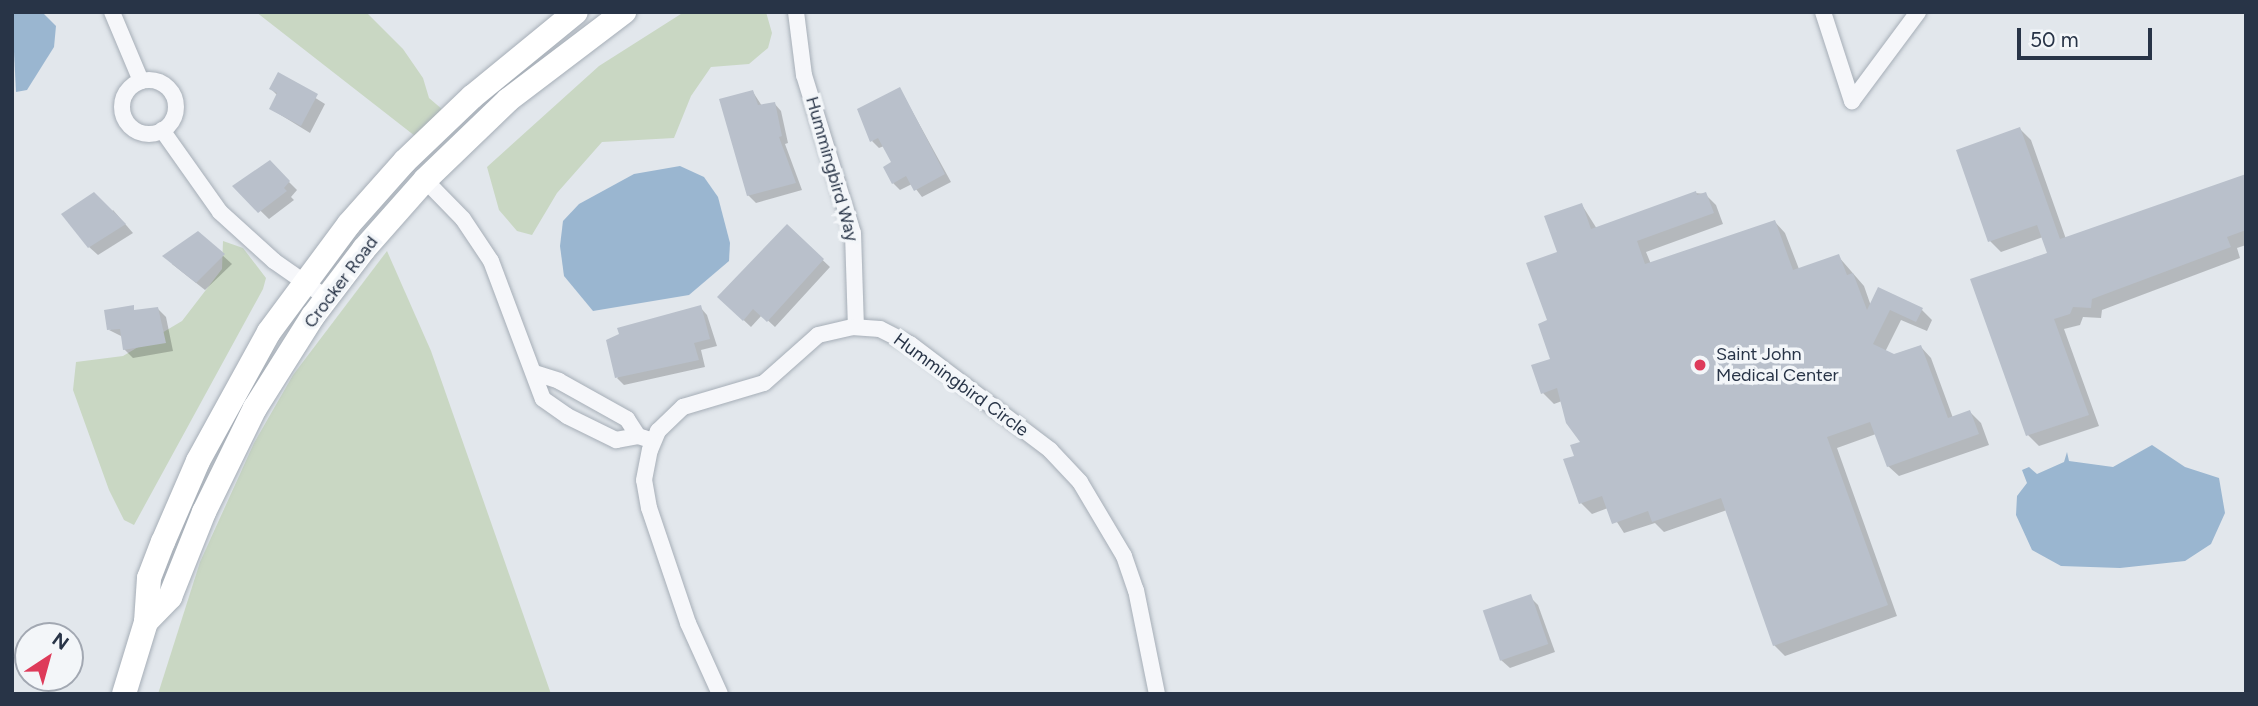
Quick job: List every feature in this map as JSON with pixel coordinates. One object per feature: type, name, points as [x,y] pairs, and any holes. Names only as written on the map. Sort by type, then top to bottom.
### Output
[{"type":"main road","name":"Crocker Road","points":[[124,694],[146,622],[149,578],[190,478],[246,370],[304,283],[360,211],[424,142],[576,12]]},
{"type":"main road","name":"Crocker Road","points":[[146,622],[170,597],[204,512],[255,408],[327,298],[425,180],[508,100],[624,12]]},
{"type":"street","points":[[112,12],[141,81]]},
{"type":"street","name":"Hummingbird Way","points":[[796,12],[804,75],[853,233],[856,327]]},
{"type":"street","points":[[1823,12],[1852,101],[1918,12]]},
{"type":"street","points":[[141,81],[159,82],[173,94],[176,113],[163,130],[142,134],[124,117],[126,92],[141,81]]},
{"type":"street","points":[[163,130],[220,212],[304,283],[327,298]]},
{"type":"street","points":[[425,180],[463,219],[491,261],[543,399],[567,416],[616,440],[645,439]]},
{"type":"street","name":"Hummingbird Circle","points":[[720,694],[688,622],[649,508],[644,470],[645,439],[683,407],[764,383],[818,335],[856,327],[880,329],[910,344],[1050,450],[1080,482],[1124,556],[1136,590],[1157,694]]},
{"type":"street","points":[[535,373],[627,419],[645,439]]},
{"type":"green space","points":[[256,12],[366,12],[403,49],[423,78],[429,98],[443,110],[415,136]]},
{"type":"green space","points":[[684,12],[766,12],[772,33],[768,48],[749,64],[711,67],[691,96],[674,138],[602,142],[557,193],[532,235],[517,231],[499,210],[487,167],[599,66]]},
{"type":"green space","points":[[223,241],[243,248],[266,278],[263,289],[134,525],[124,520],[109,490],[73,390],[76,362],[123,356],[182,321],[222,269]]},
{"type":"green space","points":[[387,251],[431,351],[551,694],[158,694],[200,562],[254,443],[293,375]]},
{"type":"water","points":[[12,12],[42,12],[56,26],[54,47],[27,90],[16,92]]},
{"type":"water","points":[[680,166],[704,177],[718,197],[730,243],[729,261],[689,295],[593,311],[564,276],[560,246],[563,221],[579,204],[634,174]]},
{"type":"water","points":[[2152,445],[2185,467],[2219,478],[2225,513],[2211,544],[2185,561],[2120,568],[2061,566],[2032,550],[2016,515],[2017,496],[2027,483],[2022,470],[2029,467],[2037,474],[2064,462],[2067,452],[2069,461],[2113,467]]},
{"type":"building","points":[[278,72],[318,94],[301,126],[269,109],[277,93],[269,89]]},
{"type":"building","points":[[900,87],[945,174],[914,191],[906,176],[892,184],[883,167],[891,162],[878,138],[870,142],[857,109]]},
{"type":"building","points":[[753,90],[758,105],[775,102],[782,136],[779,137],[796,183],[747,196],[719,99]]},
{"type":"building","points":[[2020,127],[2060,239],[2246,174],[2246,230],[2227,237],[2231,247],[2092,299],[2091,308],[2073,307],[2070,314],[2054,319],[2089,415],[2026,436],[1970,279],[2047,253],[2037,225],[1988,242],[1956,150]]},
{"type":"building","points":[[270,160],[290,181],[284,188],[287,191],[258,213],[232,186]]},
{"type":"building","points":[[1696,191],[1697,195],[1706,192],[1714,213],[1637,241],[1645,264],[1775,220],[1793,270],[1839,254],[1847,275],[1853,273],[1867,310],[1878,287],[1923,308],[1916,322],[1890,310],[1873,344],[1894,354],[1921,345],[1948,418],[1970,410],[1979,434],[1887,467],[1870,422],[1827,437],[1888,605],[1773,646],[1721,498],[1652,522],[1648,511],[1612,524],[1602,496],[1579,504],[1563,459],[1574,456],[1570,445],[1580,442],[1566,423],[1557,388],[1541,394],[1531,365],[1550,359],[1538,324],[1547,320],[1526,263],[1557,252],[1544,216],[1582,203],[1591,229]]},
{"type":"building","points":[[94,192],[126,224],[88,248],[61,214]]},
{"type":"building","points":[[787,224],[824,259],[767,322],[753,309],[743,321],[717,297]]},
{"type":"building","points":[[198,231],[225,254],[196,283],[162,256]]},
{"type":"building","points":[[134,305],[134,310],[158,307],[166,343],[123,350],[120,329],[107,330],[104,310]]},
{"type":"building","points":[[701,305],[710,339],[694,343],[699,360],[615,378],[606,340],[619,334],[617,328]]},
{"type":"building","points":[[1531,594],[1548,644],[1500,661],[1483,611]]},
{"type":"place","name":"Saint John Medical Center","points":[[1700,365]]}]
